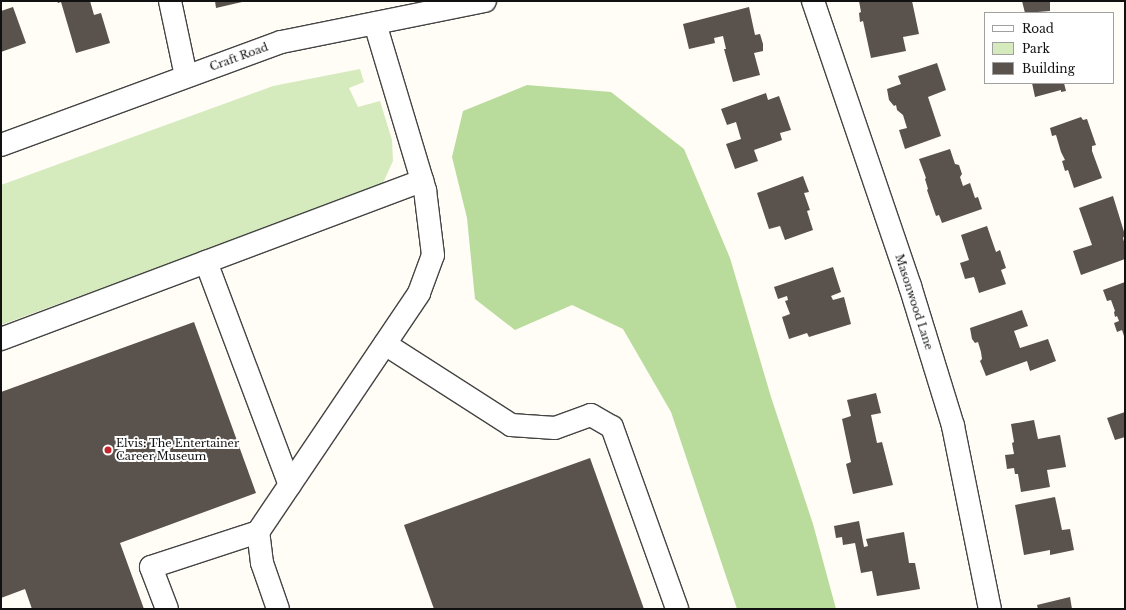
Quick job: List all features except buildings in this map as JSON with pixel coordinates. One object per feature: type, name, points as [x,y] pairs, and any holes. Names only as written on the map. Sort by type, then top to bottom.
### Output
[{"type":"street","points":[[170,1],[186,76]]},
{"type":"street","name":"Craft Road","points":[[1,145],[281,42],[485,1]]},
{"type":"street","name":"Masonwood Lane","points":[[813,1],[910,286],[953,426],[990,609]]},
{"type":"street","points":[[167,609],[151,567],[258,532],[419,293],[433,255],[422,181],[375,23]]},
{"type":"street","points":[[1,338],[422,181]]},
{"type":"street","points":[[206,262],[290,484]]},
{"type":"street","points":[[385,344],[511,425],[555,428],[591,415],[612,427],[676,609]]},
{"type":"street","points":[[258,532],[262,563],[278,609]]},
{"type":"green space","points":[[360,69],[364,82],[349,88],[358,107],[380,101],[392,140],[393,161],[382,185],[1,325],[1,185],[273,86]]},
{"type":"green space","points":[[527,85],[611,92],[684,149],[730,258],[771,397],[813,524],[836,609],[737,609],[671,412],[623,329],[572,305],[515,330],[475,299],[467,218],[452,157],[463,111]]},
{"type":"place","name":"Elvis: The Entertainer Career Museum","points":[[108,450]]}]
